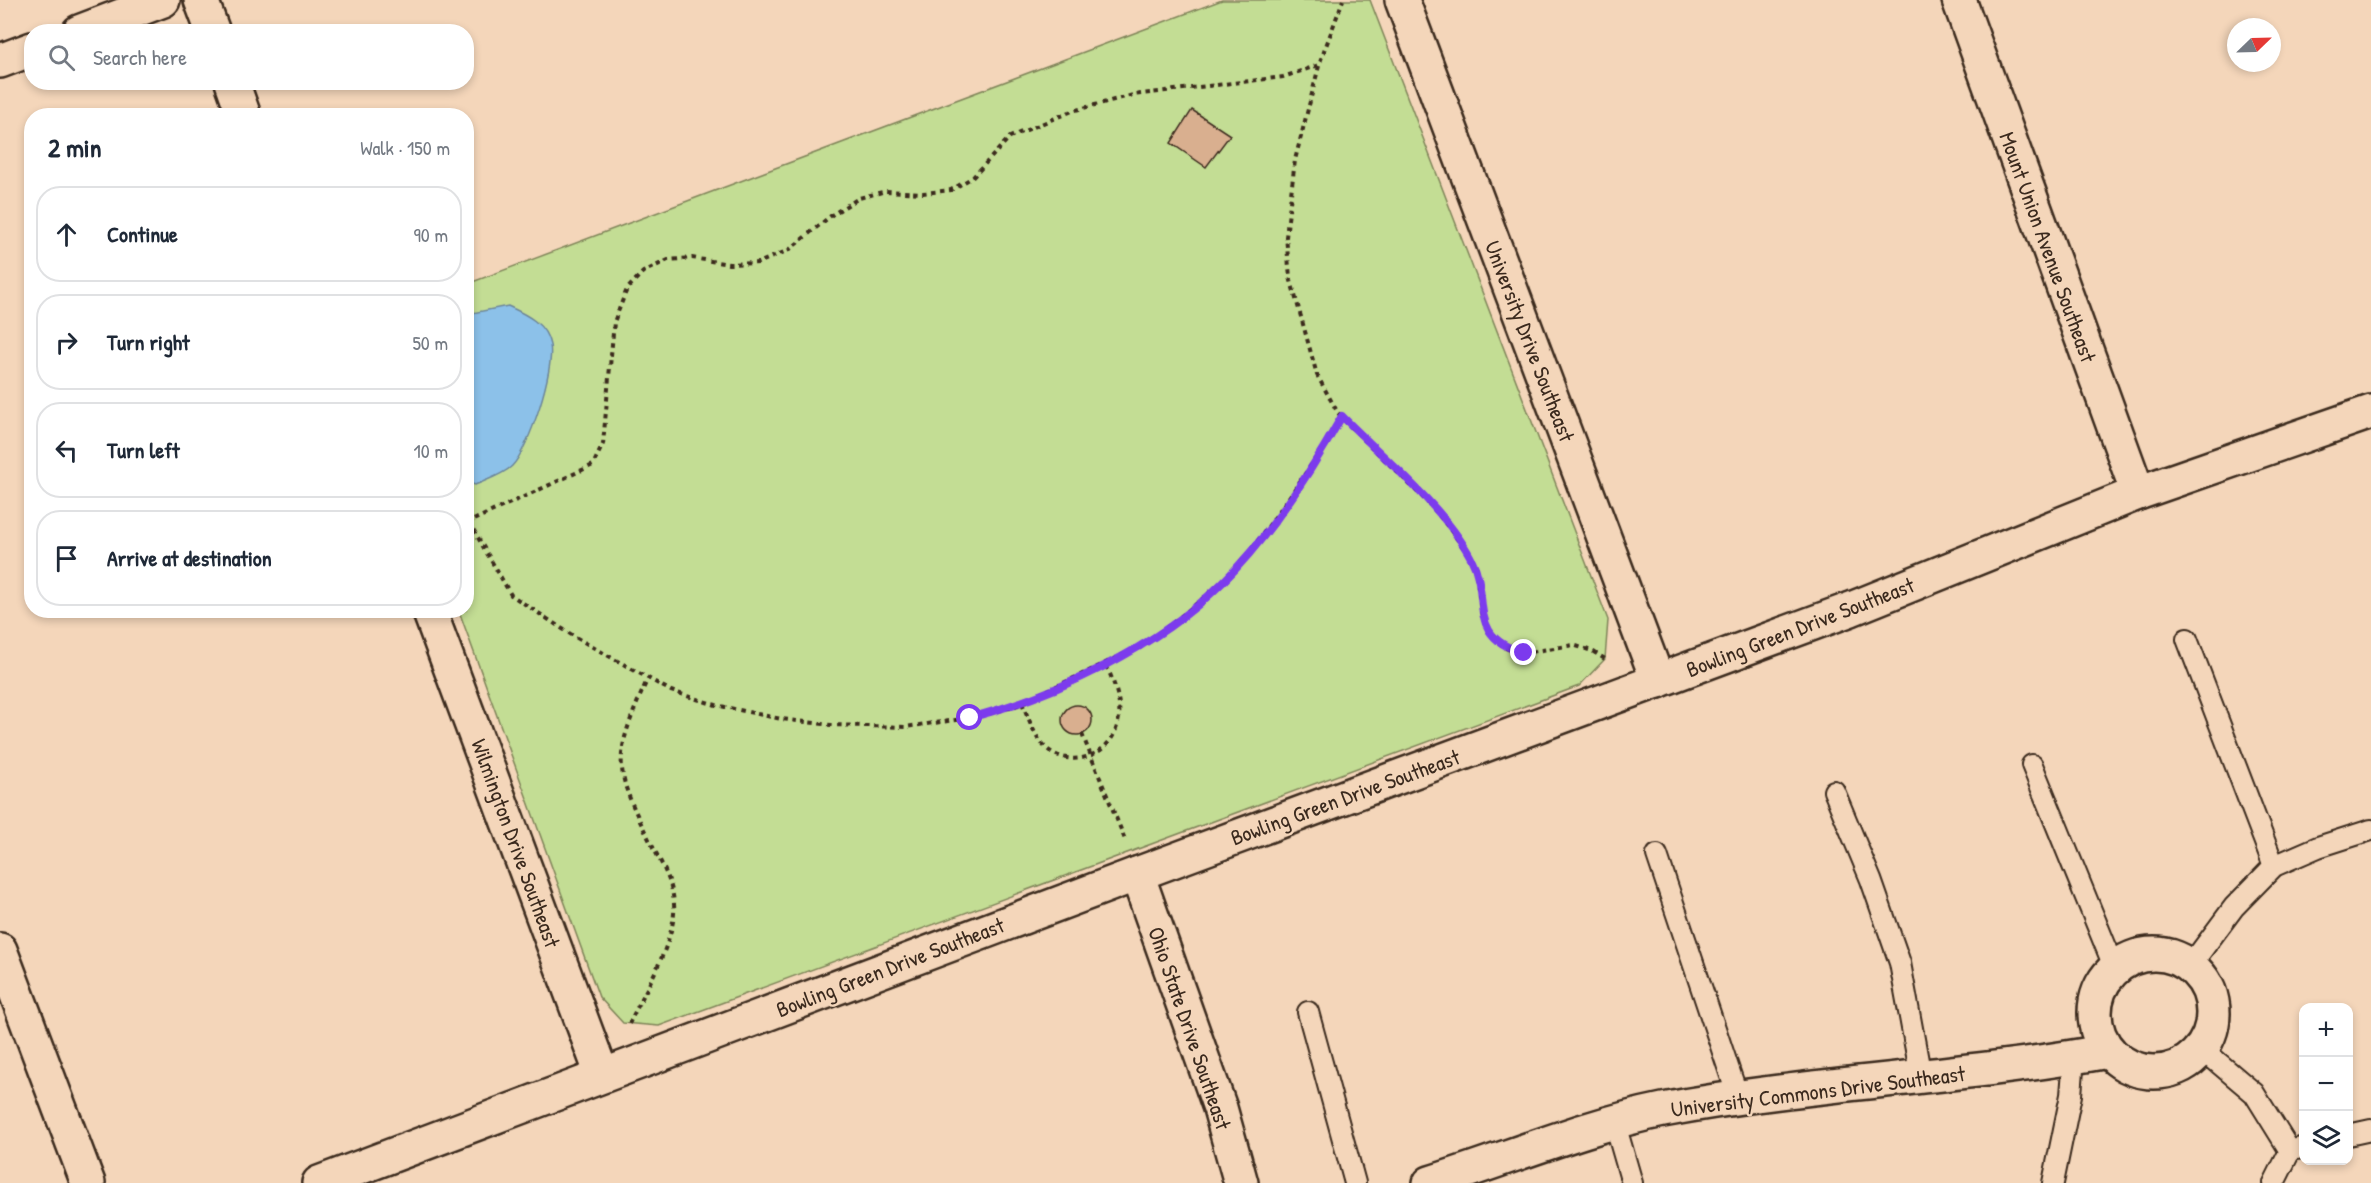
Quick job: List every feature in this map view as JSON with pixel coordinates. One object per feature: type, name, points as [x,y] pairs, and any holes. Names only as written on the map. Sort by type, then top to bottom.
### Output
[{"type":"street","points":[[100,24],[163,0]]},
{"type":"street","points":[[201,0],[210,24]]},
{"type":"street","name":"University Drive Southeast","points":[[1402,0],[1658,681]]},
{"type":"street","name":"Mount Union Avenue Southeast","points":[[1959,0],[2138,493]]},
{"type":"street","points":[[0,61],[24,52]]},
{"type":"street","points":[[235,90],[241,108]]},
{"type":"street","name":"Bowling Green Drive Southeast","points":[[319,1183],[602,1075],[1132,859],[1658,681],[1851,609],[2138,493],[2371,412]]},
{"type":"street","name":"Wilmington Drive Southeast","points":[[432,618],[602,1075]]},
{"type":"street","name":"Ohio State Drive Southeast","points":[[1132,859],[1220,1108],[1241,1183]]},
{"type":"street","points":[[0,950],[88,1183]]},
{"type":"street","points":[[2154,954],[2174,957],[2190,966],[2203,979],[2211,996],[2213,1014],[2211,1033],[2202,1049],[2189,1062],[2173,1070],[2156,1073],[2138,1070],[2122,1063],[2108,1051],[2099,1034],[2095,1015],[2098,996],[2115,969],[2136,957],[2154,954]]},
{"type":"street","name":"University Commons Drive Southeast","points":[[1430,1183],[1661,1111],[1738,1097],[1921,1077],[2108,1051]]},
{"type":"lane","points":[[2187,639],[2274,866]]},
{"type":"lane","points":[[2032,765],[2115,969]]},
{"type":"lane","points":[[1834,791],[1871,880],[1900,963],[1921,1077]]},
{"type":"lane","points":[[2190,966],[2234,907],[2274,866],[2318,847],[2371,830]]},
{"type":"lane","points":[[1657,855],[1738,1097]]},
{"type":"lane","points":[[1308,1012],[1355,1183]]},
{"type":"lane","points":[[2202,1049],[2254,1093],[2297,1149],[2274,1183]]},
{"type":"lane","points":[[2053,1183],[2071,1095],[2074,1057]]},
{"type":"lane","points":[[1615,1124],[1632,1183]]},
{"type":"lane","points":[[2353,1134],[2371,1130]]},
{"type":"path","points":[[1343,0],[1319,65],[1295,160],[1286,237],[1290,277],[1306,343],[1317,375],[1342,416],[1434,508],[1469,554],[1476,568],[1482,615],[1490,633],[1506,648],[1524,653],[1573,645],[1592,651],[1605,659]]},
{"type":"path","points":[[474,518],[593,465],[603,444],[614,322],[627,289],[643,272],[668,260],[692,258],[729,264],[758,263],[789,250],[833,214],[859,198],[886,190],[923,193],[951,190],[974,177],[1010,137],[1072,111],[1133,95],[1283,77],[1319,65]]},
{"type":"path","points":[[474,531],[511,595],[532,611],[671,691],[716,705],[781,719],[831,725],[905,727],[970,718],[1022,703],[1140,646],[1172,624],[1221,584],[1275,520],[1342,416]]},
{"type":"path","points":[[1022,703],[1043,744],[1056,755],[1077,760],[1091,757],[1110,742],[1118,726],[1119,707],[1113,679],[1105,663]]},
{"type":"path","points":[[629,1023],[669,936],[675,906],[669,878],[633,808],[621,773],[621,748],[629,720],[648,678]]},
{"type":"path","points":[[1082,734],[1132,859]]},
{"type":"green space","points":[[1222,0],[1370,0],[1608,620],[1605,659],[1579,686],[659,1026],[623,1023],[599,997],[462,618],[474,618],[474,281]]},
{"type":"water","points":[[508,306],[521,312],[534,320],[544,331],[548,337],[551,356],[545,389],[533,427],[519,457],[504,472],[475,485],[474,485],[474,313]]},
{"type":"building","points":[[1192,110],[1230,135],[1206,167],[1171,143]]},
{"type":"building","points":[[1077,705],[1088,709],[1092,720],[1088,731],[1077,735],[1066,731],[1062,720],[1066,709]]},
{"type":"route","points":[[970,718],[1015,706],[1052,689],[1140,646],[1172,624],[1221,584],[1249,554],[1325,446],[1342,416],[1434,508],[1469,554],[1476,568],[1482,615],[1490,633],[1506,648],[1524,653]]}]
